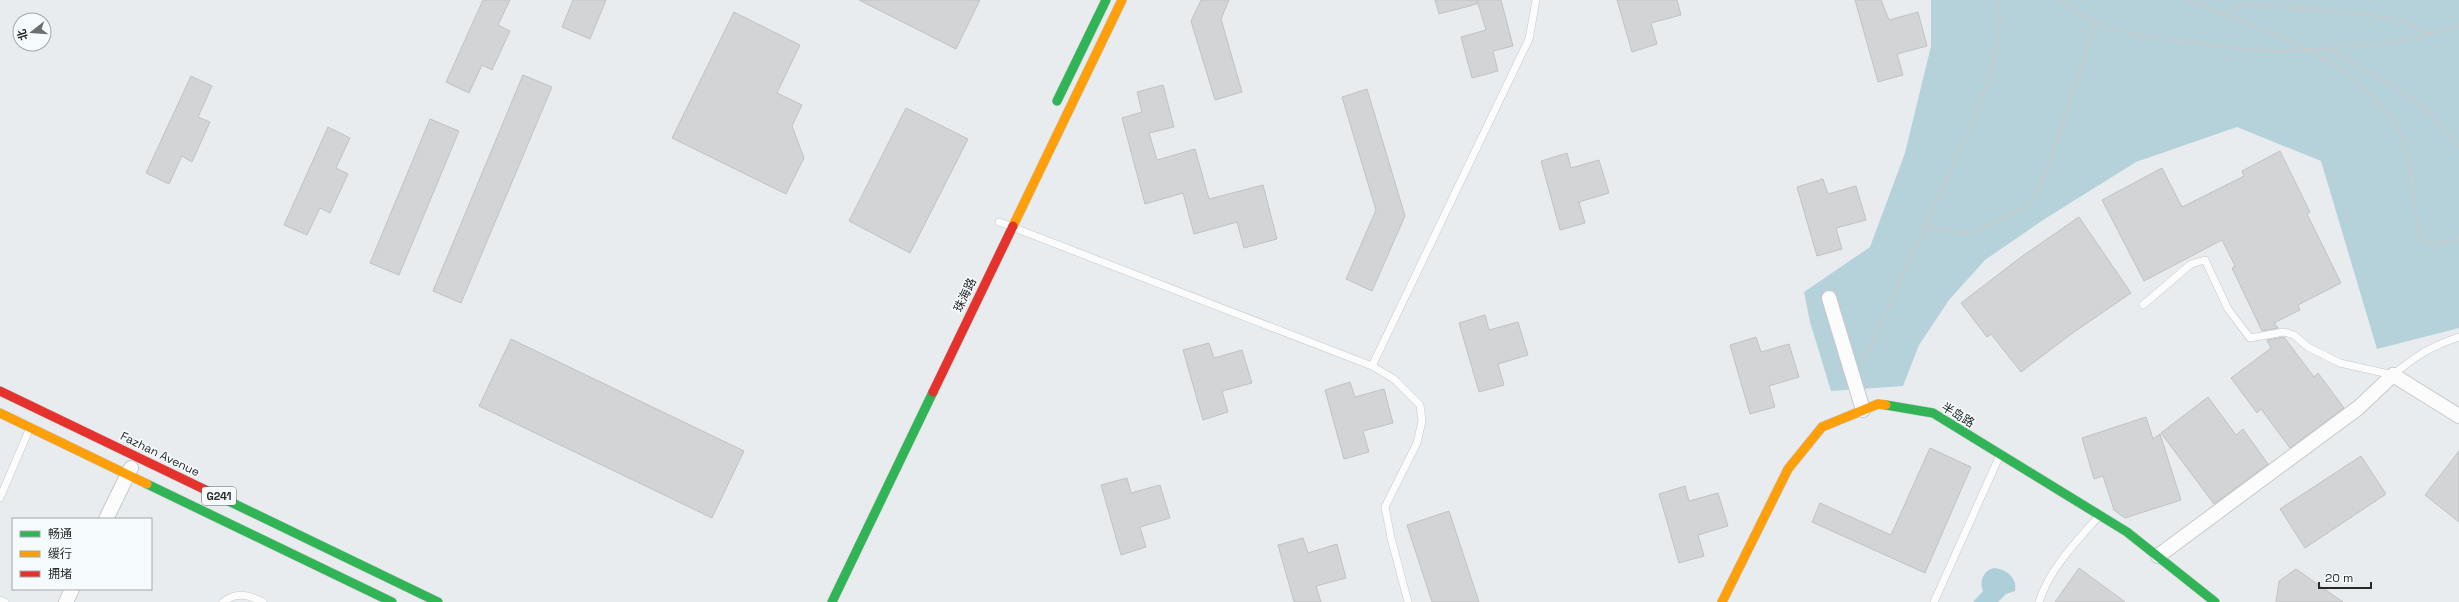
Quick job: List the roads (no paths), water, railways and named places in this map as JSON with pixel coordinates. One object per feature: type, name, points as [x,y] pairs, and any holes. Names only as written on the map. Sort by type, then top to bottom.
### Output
[{"type":"main road","points":[[1054,107],[1106,0]]},
{"type":"main road","name":"珠海路","points":[[832,602],[1011,227],[1122,0]]},
{"type":"main road","name":"Fazhan Avenue","points":[[0,391],[438,602]]},
{"type":"main road","name":"半岛路","points":[[1722,602],[1788,469],[1822,427],[1878,404],[1933,413],[2127,532],[2216,602]]},
{"type":"main road","name":"G241","points":[[0,413],[392,602]]},
{"type":"street","points":[[1829,298],[1863,410]]},
{"type":"street","points":[[2158,556],[2358,408],[2393,375],[2459,416]]},
{"type":"street","points":[[106,518],[127,474],[138,457]]},
{"type":"street","points":[[66,602],[72,590]]},
{"type":"lane","points":[[1372,366],[1529,39],[1536,0]]},
{"type":"lane","points":[[999,222],[1372,366],[1394,379],[1420,405],[1422,421],[1418,443],[1384,507],[1408,602]]},
{"type":"lane","points":[[2143,305],[2191,264],[2205,260],[2228,309],[2250,338],[2284,332],[2294,335],[2308,347],[2340,363],[2393,375],[2413,358],[2436,344],[2459,337]]},
{"type":"lane","points":[[0,498],[30,428]]},
{"type":"lane","points":[[1934,602],[2000,455]]},
{"type":"lane","points":[[2039,602],[2044,587],[2063,557],[2099,515]]},
{"type":"lane","points":[[223,602],[229,597],[241,594],[263,602]]},
{"type":"lane","points":[[0,600],[4,602]]}]
